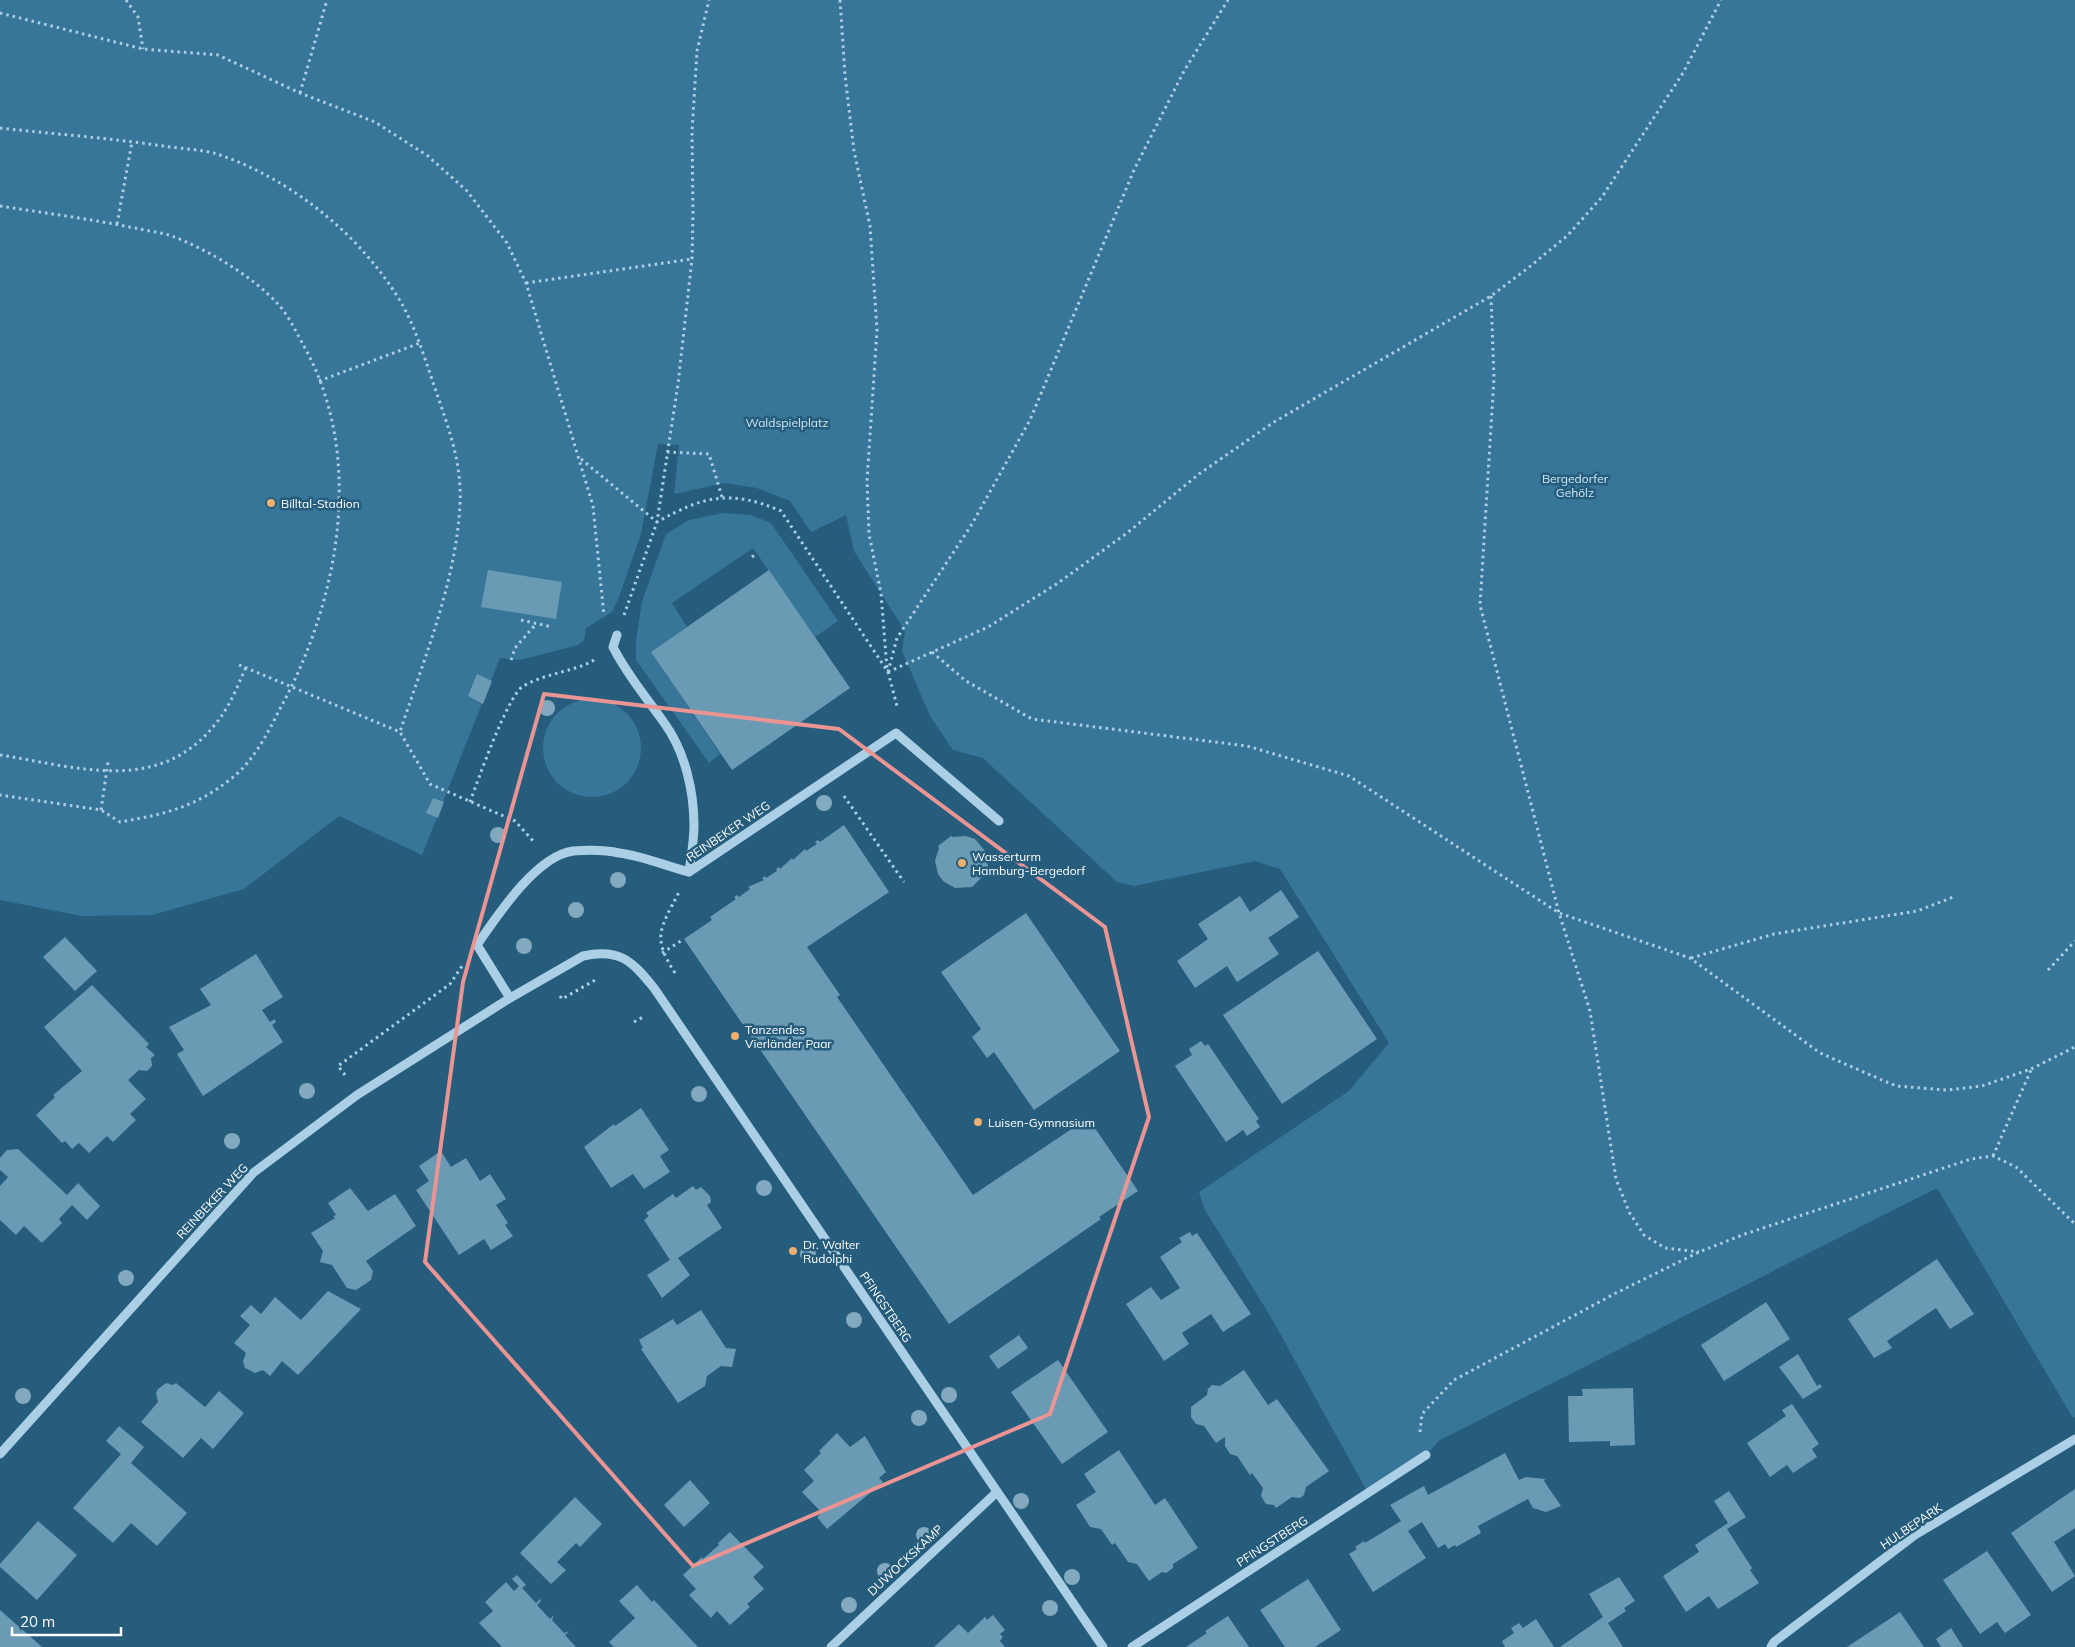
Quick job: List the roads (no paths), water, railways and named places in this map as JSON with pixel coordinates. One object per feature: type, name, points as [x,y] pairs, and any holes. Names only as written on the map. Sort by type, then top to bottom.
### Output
[{"type":"street","points":[[617,635],[613,647],[623,667],[666,724],[680,750],[688,778],[694,826],[689,872]]},
{"type":"street","name":"REINBEKER WEG","points":[[510,998],[477,945],[496,916],[519,890],[550,861],[572,852],[619,852],[689,872],[896,733],[999,821]]},
{"type":"street","name":"PFINGSTBERG","points":[[570,962],[595,954],[616,954],[636,966],[654,988],[1103,1647]]},
{"type":"street","name":"REINBEKER WEG","points":[[0,1454],[253,1173],[357,1095],[570,962]]},
{"type":"street","name":"HULBEPARK","points":[[1771,1647],[1774,1642],[1915,1535],[2075,1439]]},
{"type":"street","name":"PFINGSTBERG","points":[[1132,1647],[1426,1455]]},
{"type":"street","name":"DUWOCKSKAMP","points":[[831,1647],[997,1492]]},
{"type":"place","name":"Billtal-Stadion","points":[[271,503]]},
{"type":"place","name":"Wasserturm Hamburg-Bergedorf","points":[[962,863]]},
{"type":"place","name":"Tanzendes Vierländer Paar","points":[[735,1036]]},
{"type":"place","name":"Luisen-Gymnasium","points":[[978,1122]]},
{"type":"place","name":"Dr. Walter Rudolphi","points":[[793,1251]]},
{"type":"park label","name":"Waldspielplatz","points":[[787,422]]},
{"type":"park label","name":"Bergedorfer Gehölz","points":[[1575,485]]}]
